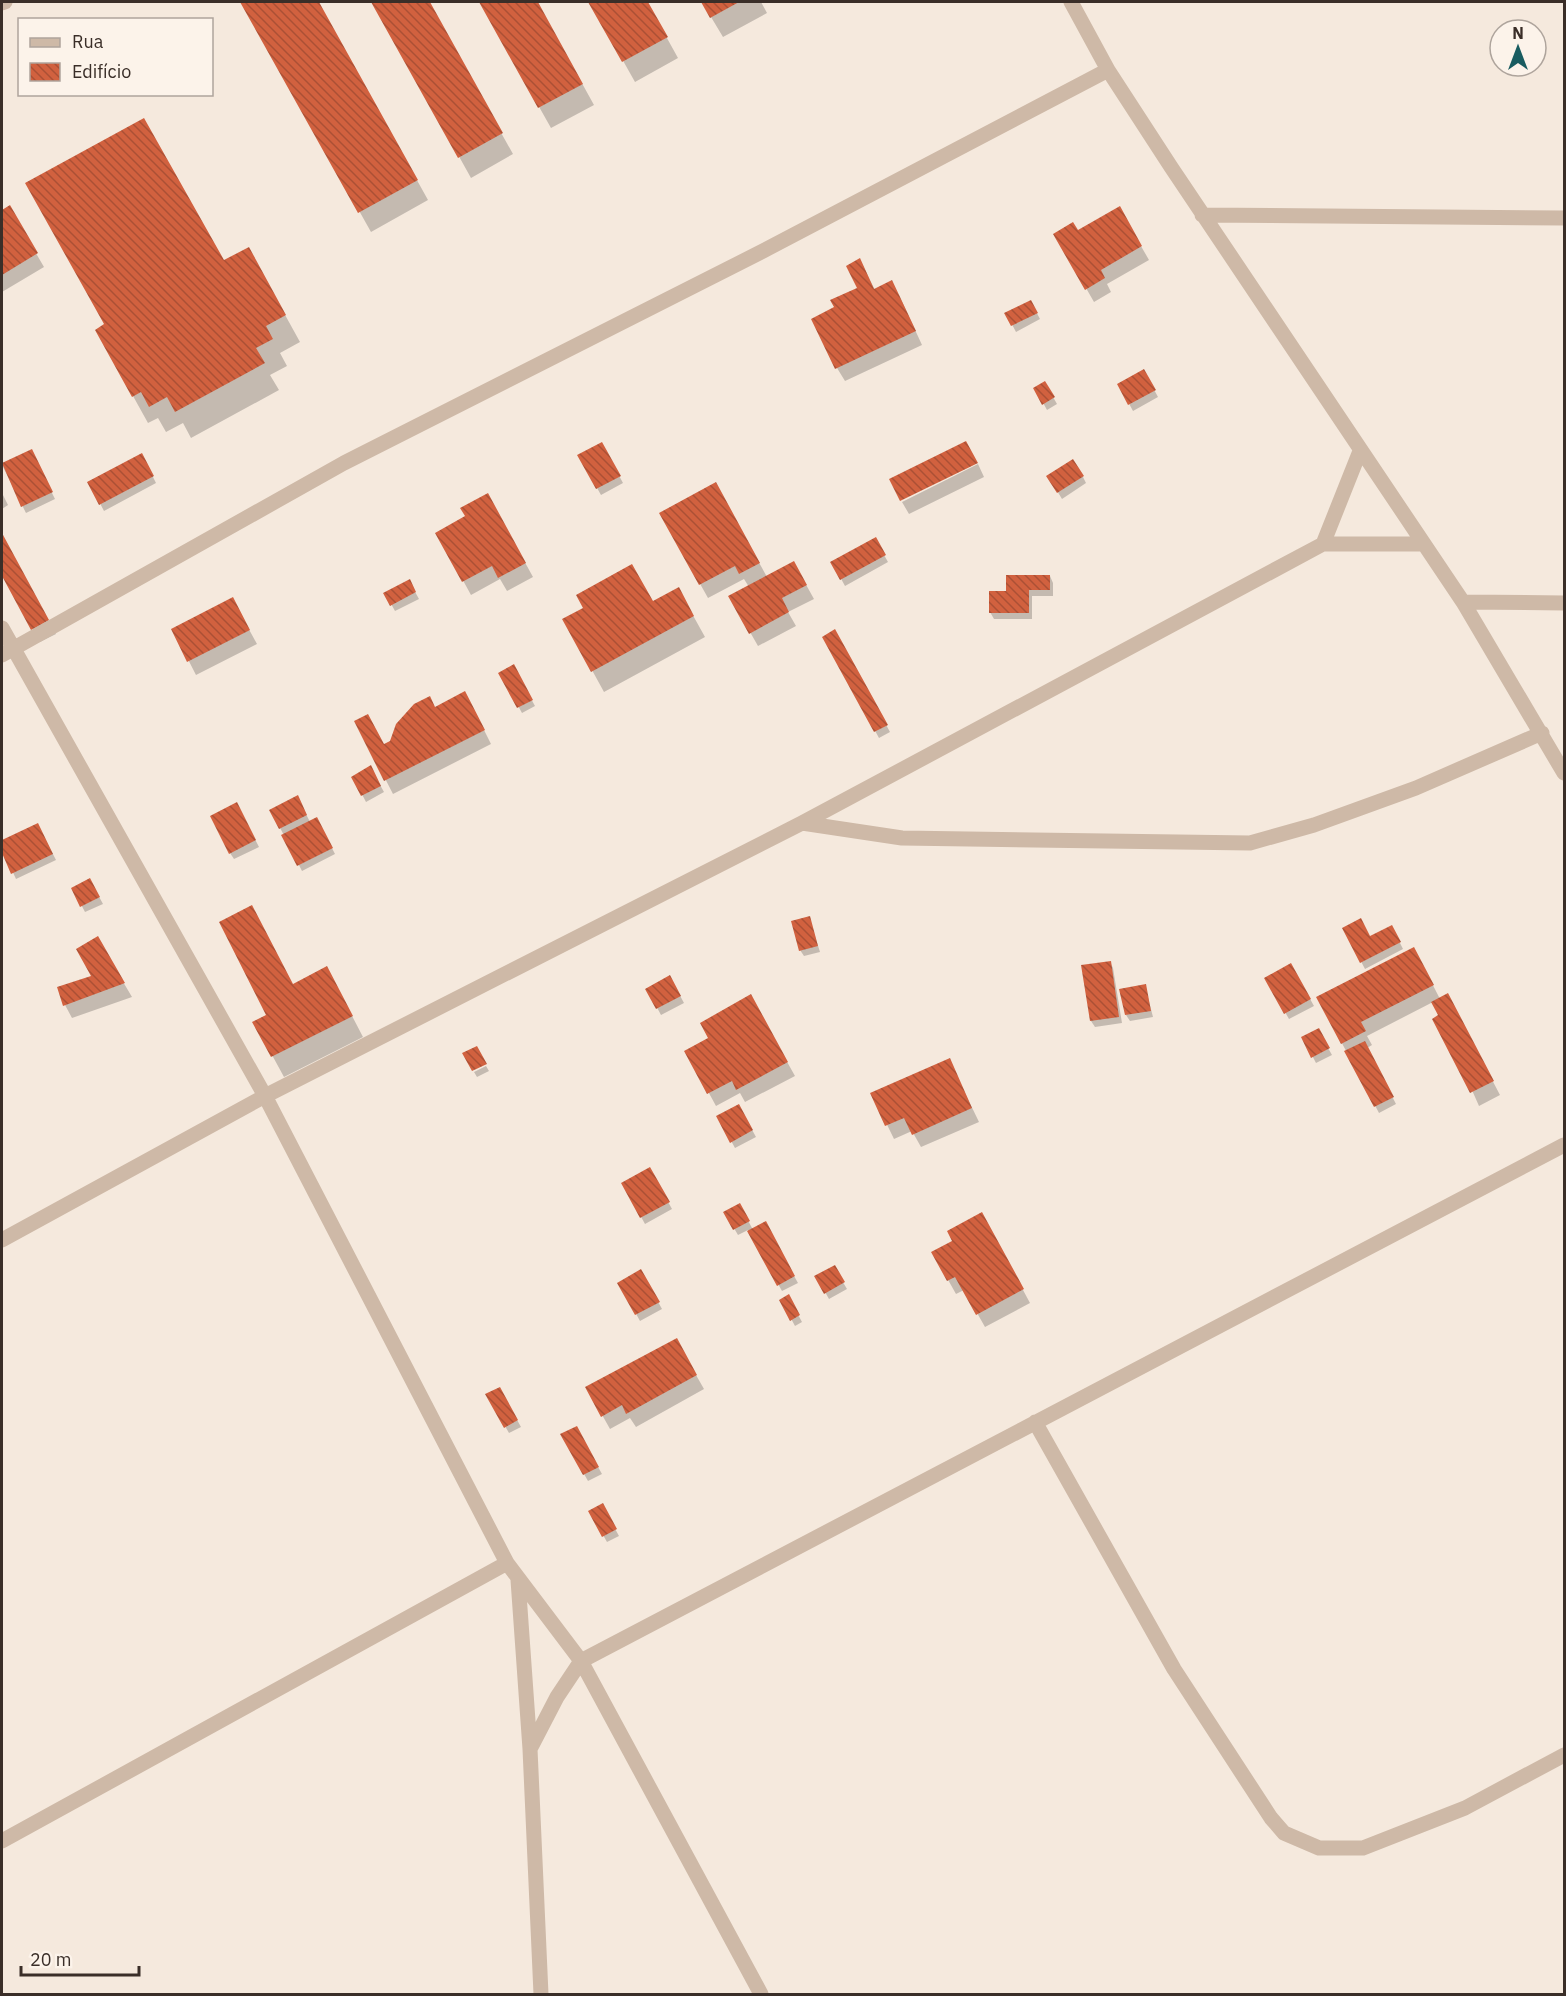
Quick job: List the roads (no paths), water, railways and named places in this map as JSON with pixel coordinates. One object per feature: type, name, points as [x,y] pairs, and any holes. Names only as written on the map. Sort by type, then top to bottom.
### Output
[{"type":"street","points":[[1071,2],[1108,70],[1202,215],[1463,602],[1564,773]]},
{"type":"street","points":[[7,652],[344,463],[753,256],[1108,70]]},
{"type":"street","points":[[1202,215],[1564,218]]},
{"type":"street","points":[[1323,544],[1360,451]]},
{"type":"street","points":[[2,1240],[265,1096],[802,823],[1323,544],[1424,544]]},
{"type":"street","points":[[1463,602],[1564,603]]},
{"type":"street","points":[[2,628],[7,652],[265,1096],[507,1563],[581,1661],[761,1995]]},
{"type":"street","points":[[802,823],[902,838],[1250,843],[1314,825],[1416,788],[1542,733]]},
{"type":"street","points":[[530,1749],[557,1697],[581,1661],[1564,1145]]},
{"type":"street","points":[[1035,1422],[1174,1669],[1271,1818],[1284,1833],[1319,1848],[1363,1848],[1465,1808],[1564,1755]]},
{"type":"street","points":[[2,1841],[507,1563]]},
{"type":"street","points":[[518,1580],[530,1749],[541,1995]]}]
